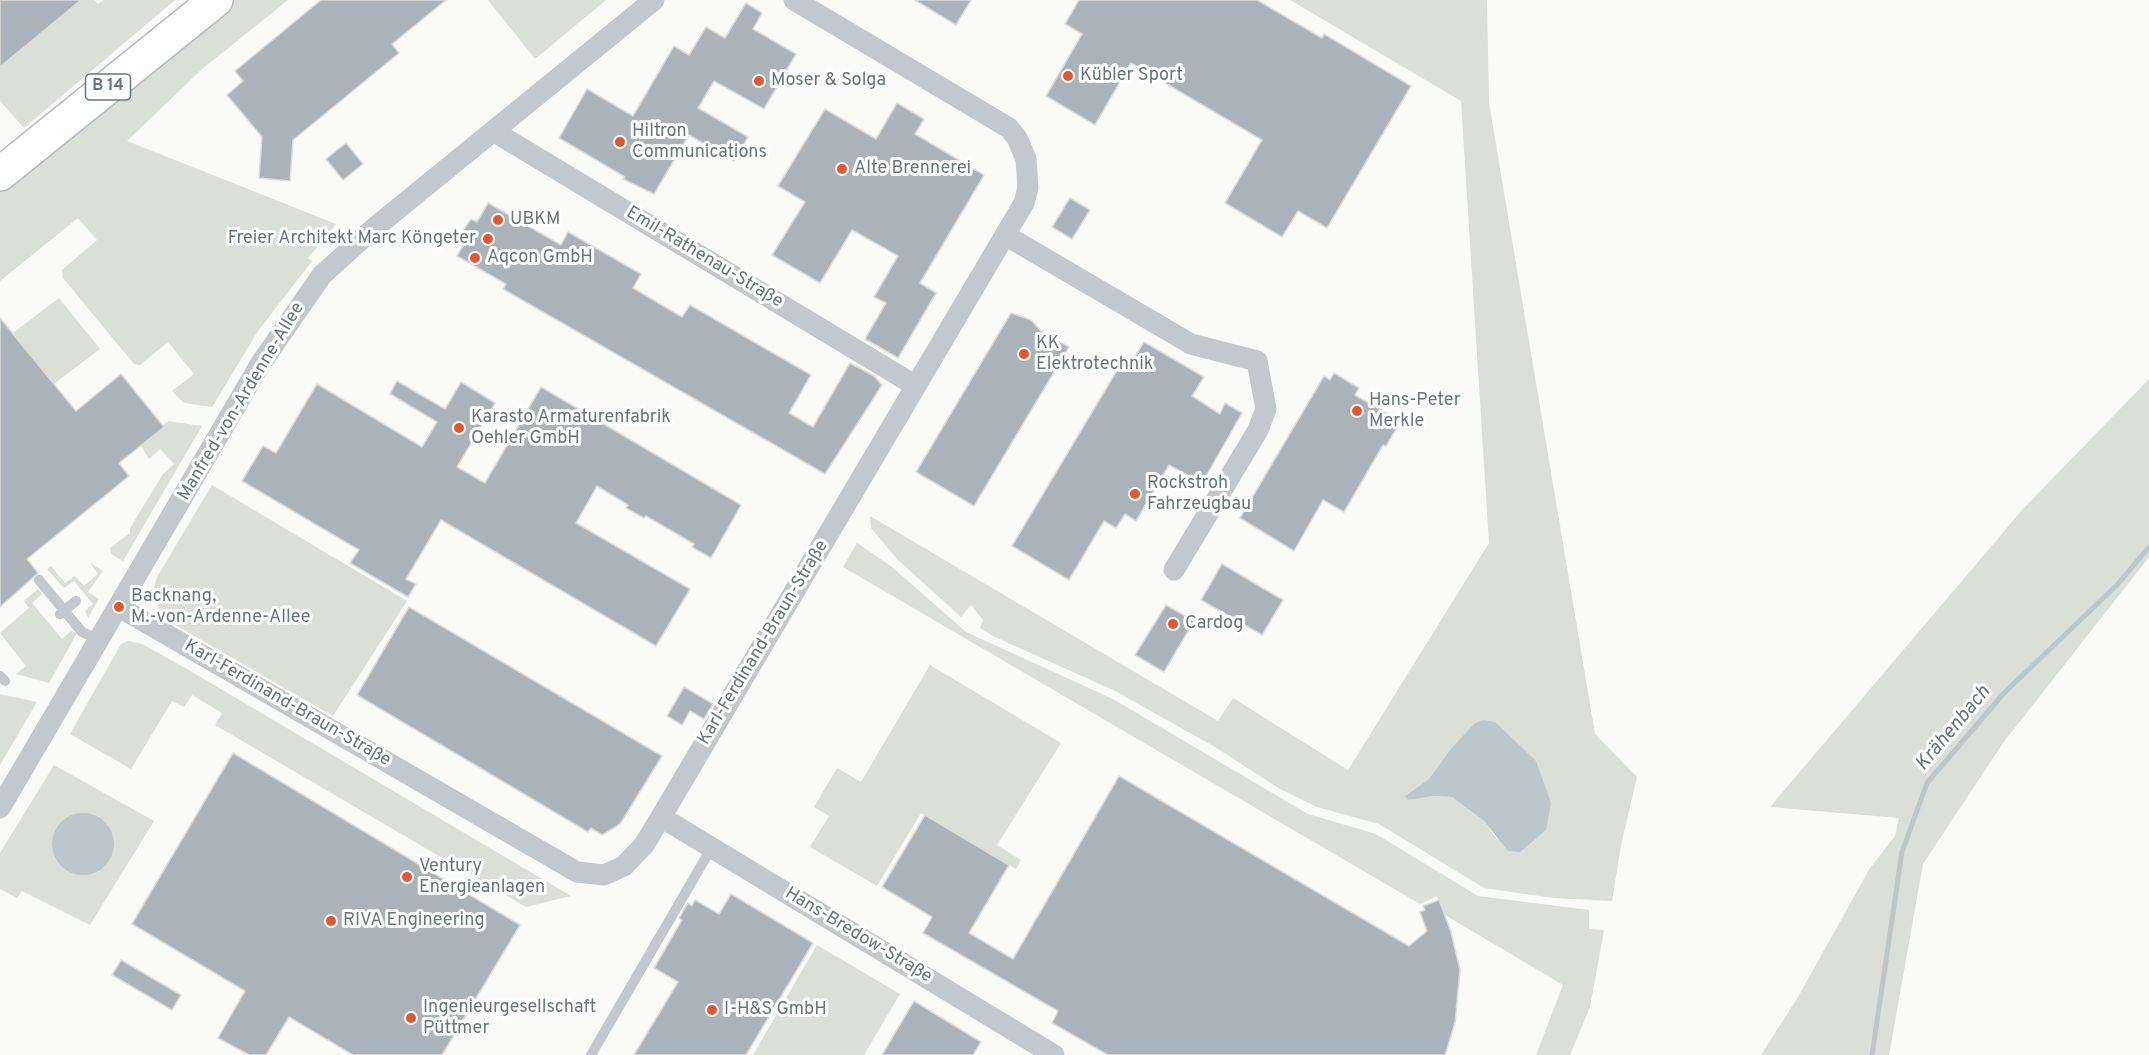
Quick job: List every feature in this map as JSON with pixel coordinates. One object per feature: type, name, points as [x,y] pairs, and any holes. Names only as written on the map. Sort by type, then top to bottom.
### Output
[{"type":"main road","name":"B 14","points":[[0,174],[216,0]]},
{"type":"street","name":"Manfred-von-Ardenne-Allee","points":[[0,808],[261,363],[322,275],[373,230],[654,0]]},
{"type":"street","name":"Karl-Ferdinand-Braun-Straße","points":[[119,607],[577,872],[604,875],[624,866],[644,845],[661,817],[1005,235],[1024,202],[1028,188],[1026,159],[1010,128],[794,0]]},
{"type":"street","name":"Emil-Rathenau-Straße","points":[[493,131],[916,386]]},
{"type":"street","points":[[1005,235],[1191,344],[1257,361],[1266,409],[1258,430],[1174,570]]},
{"type":"street","name":"Hans-Bredow-Straße","points":[[661,817],[1054,1055]]},
{"type":"lane","points":[[39,580],[62,613],[82,632],[100,640]]},
{"type":"lane","points":[[62,613],[75,601]]},
{"type":"lane","points":[[0,676],[4,681],[0,681]]},
{"type":"lane","points":[[591,1055],[712,847]]},
{"type":"shaded area","points":[[81,0],[94,0],[98,4],[104,0],[175,0],[24,128],[0,101],[0,67]]},
{"type":"shaded area","points":[[233,0],[288,0],[201,70],[127,141],[336,224],[308,258],[312,261],[258,331],[212,407],[184,403],[172,391],[194,374],[168,342],[140,365],[134,364],[63,278],[62,270],[97,240],[78,218],[0,281],[0,192]]},
{"type":"shaded area","points":[[488,0],[606,0],[535,59]]},
{"type":"shaded area","points":[[1290,0],[1487,0],[1489,103],[1595,734],[1637,777],[1621,845],[1612,901],[1553,898],[1484,888],[1379,824],[1317,807],[1280,789],[1215,747],[1115,691],[993,636],[980,628],[983,620],[971,605],[961,617],[898,560],[871,528],[870,516],[1218,721],[1233,698],[1348,770],[1489,543],[1461,101]],"holes":[[[1474,724],[1498,841],[1484,821],[1452,797],[1433,796],[1408,799],[1406,795],[1429,779]]]},
{"type":"shaded area","points":[[59,298],[100,349],[54,384],[13,333]]},
{"type":"shaded area","points":[[2149,379],[2149,557],[2003,743],[1923,864],[1889,1055],[1761,1055],[1798,997],[1870,868],[1895,836],[1899,818],[1770,807],[2023,509]]},
{"type":"shaded area","points":[[168,421],[202,426],[123,561],[111,554],[110,548],[130,533],[130,528],[163,474],[174,464],[160,449],[149,459],[141,446]]},
{"type":"shaded area","points":[[212,485],[407,601],[333,716],[160,616],[154,588],[157,577]]},
{"type":"shaded area","points":[[857,543],[892,567],[966,632],[1113,699],[1308,814],[1376,834],[1478,896],[1589,910],[1589,929],[1604,930],[1590,1007],[1570,1055],[1536,1055],[1563,985],[1445,915],[1437,896],[1420,904],[843,567]]},
{"type":"shaded area","points":[[90,563],[103,571],[88,592],[99,599],[88,618],[85,611],[93,604],[74,581],[64,588],[47,569],[51,566],[65,583],[75,576],[84,586],[98,574]]},
{"type":"shaded area","points":[[38,589],[42,594],[32,603],[62,639],[71,631],[77,633],[49,683],[16,674],[26,666],[0,633],[29,608],[24,601]]},
{"type":"shaded area","points":[[128,641],[142,644],[187,669],[571,896],[526,907],[215,725],[222,713],[192,695],[184,707],[172,701],[131,769],[70,734],[121,644]]},
{"type":"shaded area","points":[[930,665],[1061,743],[997,845],[1021,860],[1016,869],[921,813],[877,886],[810,847],[829,816],[814,807],[837,768],[861,782]]},
{"type":"shaded area","points":[[0,694],[37,702],[0,765]]},
{"type":"shaded area","points":[[1483,720],[1495,722],[1536,761],[1551,803],[1546,830],[1520,852],[1508,851],[1484,821],[1452,797],[1433,796],[1408,800],[1405,796],[1429,779],[1451,749],[1474,724]]},
{"type":"shaded area","points":[[54,765],[154,821],[90,925],[22,891],[17,898],[0,889],[0,853]]},
{"type":"shaded area","points":[[83,813],[100,818],[105,822],[109,827],[114,844],[109,861],[105,866],[100,870],[83,875],[66,870],[61,866],[57,861],[52,844],[57,827],[61,822],[66,818]]},
{"type":"shaded area","points":[[817,945],[900,994],[864,1055],[753,1055]]},
{"type":"building","points":[[0,0],[81,0],[0,67]]},
{"type":"building","points":[[321,0],[446,0],[392,44],[399,53],[293,140],[290,181],[259,178],[262,137],[227,95],[243,81],[235,71]]},
{"type":"building","points":[[915,0],[971,0],[956,25]]},
{"type":"building","points":[[1079,0],[1257,0],[1322,38],[1324,34],[1411,86],[1327,228],[1298,211],[1282,237],[1225,203],[1262,140],[1131,63],[1095,125],[1046,96],[1082,34],[1065,24]]},
{"type":"building","points":[[746,3],[762,13],[753,29],[796,54],[764,109],[714,81],[698,108],[748,137],[734,161],[689,135],[654,194],[623,179],[625,177],[559,138],[587,89],[633,116],[674,46],[689,55],[706,27],[725,38]]},
{"type":"building","points":[[897,103],[924,119],[915,134],[984,175],[920,283],[936,293],[898,358],[865,339],[886,303],[874,297],[898,256],[852,230],[820,283],[772,255],[805,202],[778,186],[825,109],[876,139]]},
{"type":"building","points":[[346,143],[363,164],[343,180],[326,159]]},
{"type":"building","points":[[1070,198],[1090,210],[1072,239],[1052,227]]},
{"type":"building","points":[[488,203],[561,245],[568,232],[641,274],[633,288],[682,317],[690,305],[811,375],[789,413],[813,427],[850,363],[874,376],[882,385],[825,474],[503,289],[506,284],[457,256],[469,236],[462,232],[471,219],[477,222]]},
{"type":"building","points":[[1011,313],[1031,320],[1041,331],[1069,347],[974,506],[916,472]]},
{"type":"building","points":[[0,318],[76,411],[121,374],[164,427],[119,463],[129,476],[27,559],[38,573],[0,607]]},
{"type":"building","points":[[1144,342],[1204,377],[1192,396],[1220,414],[1225,403],[1242,413],[1202,483],[1169,465],[1136,521],[1125,514],[1116,528],[1104,521],[1069,580],[1012,546],[1125,357],[1132,361]]},
{"type":"building","points":[[1334,373],[1359,388],[1355,395],[1401,421],[1386,446],[1383,445],[1344,512],[1323,500],[1294,551],[1240,518],[1324,376],[1330,380]]},
{"type":"building","points":[[397,381],[445,409],[461,382],[495,403],[457,467],[485,483],[541,387],[741,505],[711,558],[692,547],[694,544],[646,516],[644,518],[626,508],[628,505],[597,486],[576,523],[690,589],[656,646],[441,520],[406,579],[416,584],[408,597],[350,563],[359,550],[242,481],[263,446],[276,453],[317,384],[422,447],[437,422],[390,394]]},
{"type":"building","points":[[1222,564],[1283,600],[1262,635],[1201,600]]},
{"type":"building","points":[[1166,605],[1194,621],[1164,672],[1135,655]]},
{"type":"building","points":[[409,607],[662,756],[620,824],[602,835],[591,828],[588,832],[357,695]]},
{"type":"building","points":[[684,687],[713,704],[704,719],[690,711],[682,725],[667,716]]},
{"type":"building","points":[[233,753],[520,925],[442,1055],[353,1055],[289,1017],[266,1055],[249,1055],[218,1038],[245,991],[132,924]]},
{"type":"building","points":[[1119,776],[1409,946],[1427,931],[1420,912],[1425,910],[1423,906],[1439,900],[1451,932],[1460,970],[1455,1023],[1445,1055],[1108,1055],[1052,1023],[1058,1011],[923,933],[932,917],[882,887],[925,815],[1009,865],[969,933],[1013,959]]},
{"type":"building","points":[[731,894],[813,943],[746,1055],[634,1055],[678,982],[654,968],[682,920],[679,918],[688,903],[692,906],[695,900],[719,914]]},
{"type":"building","points":[[121,960],[181,995],[172,1010],[112,975]]},
{"type":"building","points":[[914,1001],[981,1042],[973,1055],[882,1055]]},
{"type":"waterway","name":"Krähenbach","points":[[1872,1055],[1902,852],[1927,783],[2004,693],[2117,585],[2149,547]]},
{"type":"place","name":"Kübler Sport","points":[[1068,76]]},
{"type":"place","name":"Moser & Solga","points":[[759,81]]},
{"type":"place","name":"Hiltron Communications","points":[[620,142]]},
{"type":"place","name":"Alte Brennerei","points":[[842,169]]},
{"type":"place","name":"UBKM","points":[[498,220]]},
{"type":"place","name":"Freier Architekt Marc Köngeter","points":[[488,239]]},
{"type":"place","name":"Aqcon GmbH","points":[[475,258]]},
{"type":"place","name":"KK Elektrotechnik","points":[[1024,354]]},
{"type":"place","name":"Hans-Peter Merkle","points":[[1357,411]]},
{"type":"place","name":"Karasto Armaturenfabrik Oehler GmbH","points":[[459,428]]},
{"type":"place","name":"Rockstroh Fahrzeugbau","points":[[1135,494]]},
{"type":"place","name":"Backnang, M.-von-Ardenne-Allee","points":[[119,607]]},
{"type":"place","name":"Cardog","points":[[1173,624]]},
{"type":"place","name":"Ventury Energieanlagen","points":[[407,877]]},
{"type":"place","name":"RIVA Engineering","points":[[331,921]]},
{"type":"place","name":"I-H&S GmbH","points":[[712,1010]]},
{"type":"place","name":"Ingenieurgesellschaft Püttmer","points":[[411,1018]]}]
